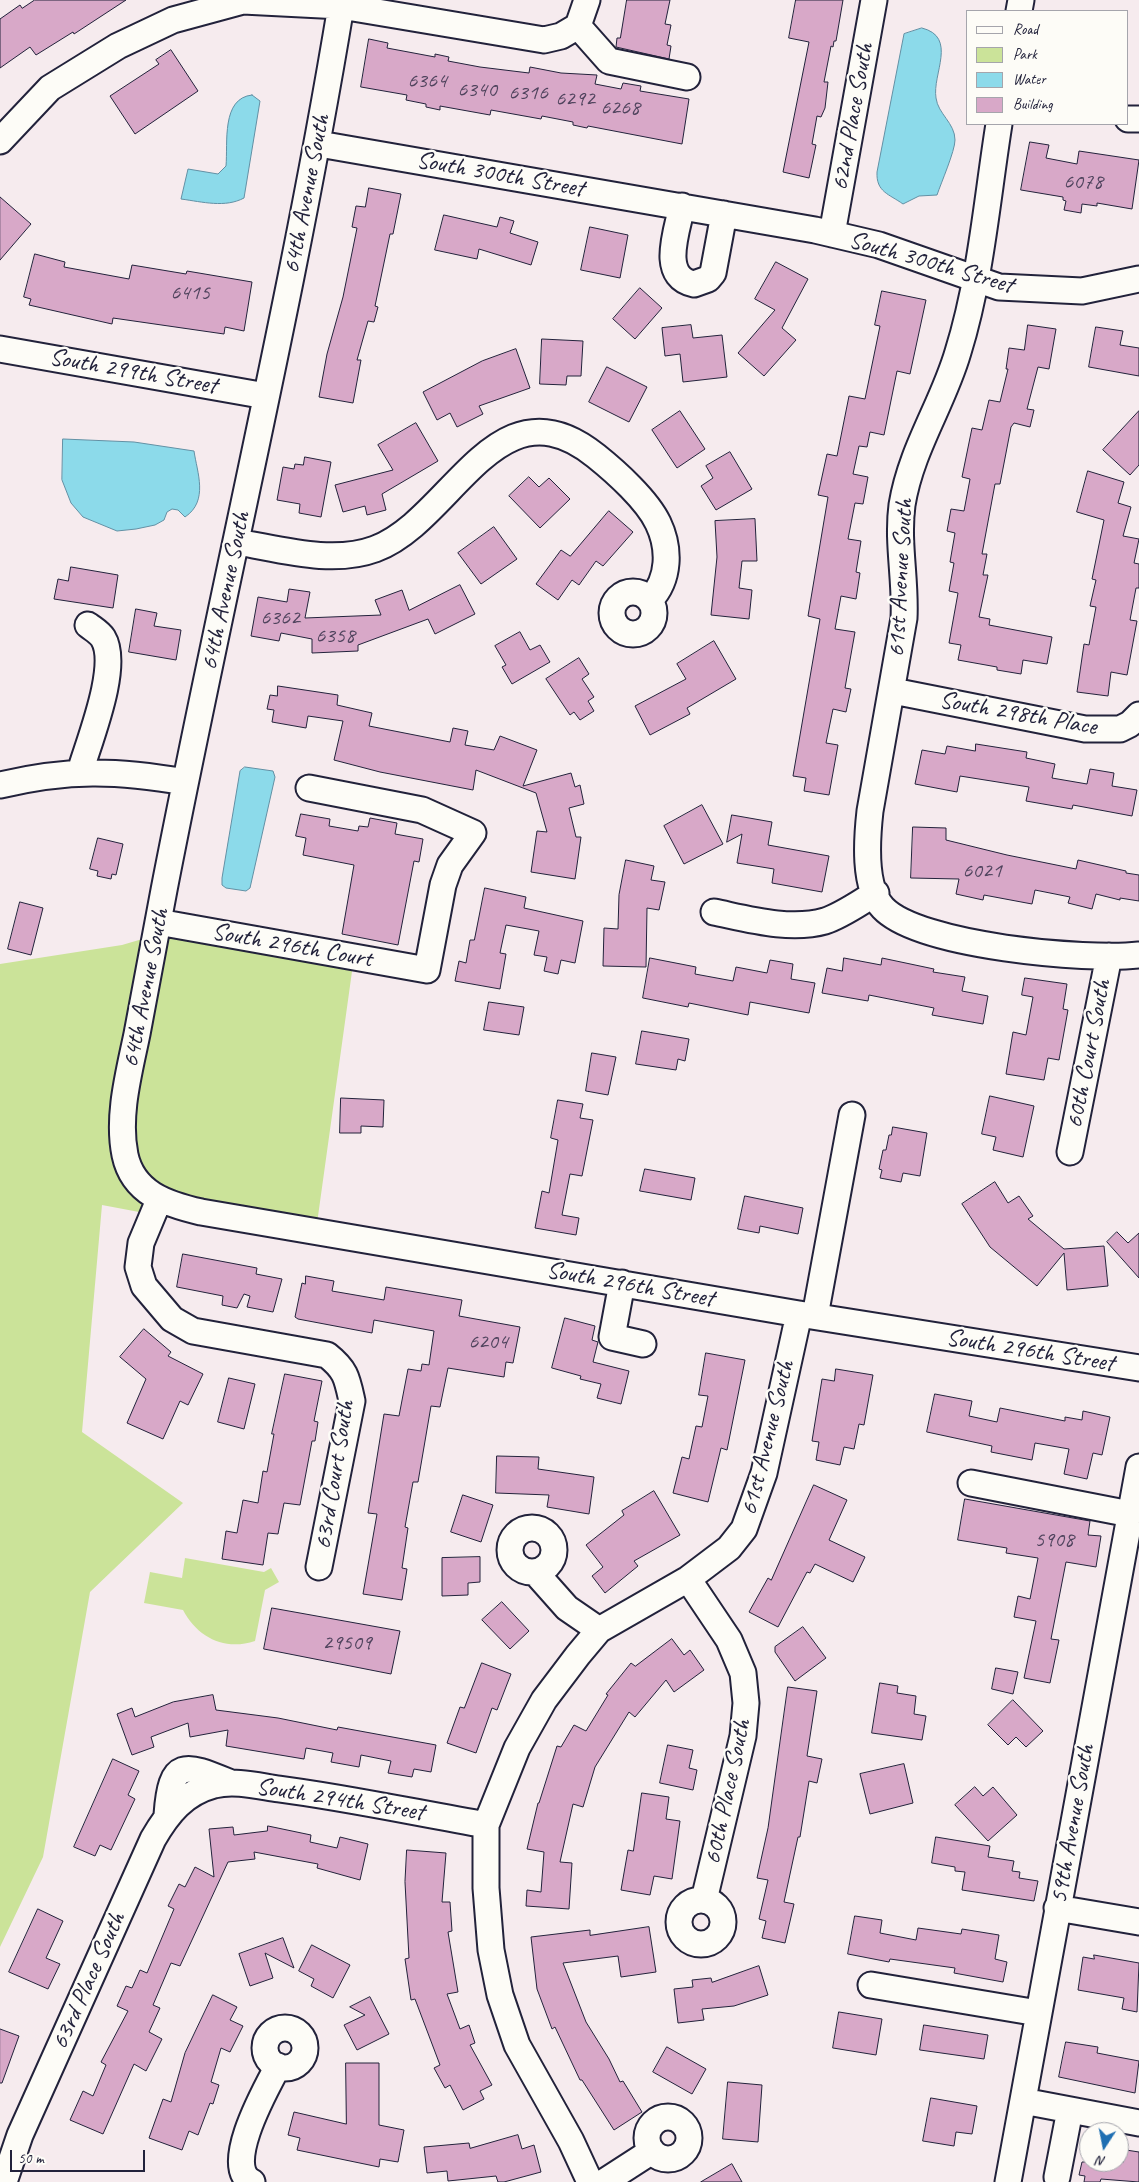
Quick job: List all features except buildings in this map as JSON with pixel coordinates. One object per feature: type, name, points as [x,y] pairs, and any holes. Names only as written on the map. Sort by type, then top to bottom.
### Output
[{"type":"street","points":[[0,141],[50,88],[118,46],[173,20],[243,1],[342,6],[544,40],[561,36],[578,26],[587,0]]},
{"type":"street","name":"62nd Place South","points":[[832,234],[874,0]]},
{"type":"street","name":"64th Avenue South","points":[[132,1175],[123,1146],[124,1104],[185,782],[237,542],[319,144],[342,6]]},
{"type":"street","points":[[578,26],[609,60],[687,77]]},
{"type":"street","name":"61st Avenue South","points":[[999,125],[975,279],[958,353],[948,382],[917,447],[905,489],[900,537],[904,618],[867,836],[870,873],[882,907],[894,917],[928,931],[992,946],[1050,954],[1139,956]]},
{"type":"street","name":"South 300th Street","points":[[319,144],[682,206],[832,234],[879,245],[999,287],[1068,292],[1106,288],[1139,279]]},
{"type":"street","points":[[682,206],[673,265],[680,278],[694,284],[708,279],[713,273],[724,214]]},
{"type":"street","name":"South 299th Street","points":[[0,348],[266,396]]},
{"type":"street","points":[[237,542],[333,555],[375,549],[395,540],[413,527],[472,465],[495,447],[527,434],[554,434],[580,444],[603,462],[649,508],[657,521],[666,544],[667,559],[661,585],[650,600]]},
{"type":"street","points":[[80,772],[107,687],[107,651],[104,640],[88,625]]},
{"type":"street","name":"South 298th Place","points":[[893,691],[1085,728],[1120,729],[1130,724],[1139,716]]},
{"type":"street","points":[[11,782],[80,772],[122,772],[185,782]]},
{"type":"street","name":"South 296th Court","points":[[158,922],[427,970],[443,886],[450,864],[473,834],[422,810],[309,788]]},
{"type":"street","points":[[714,912],[780,923],[812,923],[834,917],[876,893]]},
{"type":"street","name":"60th Court South","points":[[1070,1152],[1109,956]]},
{"type":"street","name":"61st Avenue South","points":[[590,2182],[571,2141],[517,2045],[500,1995],[490,1932],[486,1888],[486,1825],[517,1748],[544,1700],[599,1630],[688,1579],[729,1548],[744,1529],[764,1473],[807,1315],[852,1115]]},
{"type":"street","name":"South 296th Street","points":[[132,1175],[145,1190],[159,1200],[201,1212],[807,1315],[1139,1368]]},
{"type":"street","name":"63rd Court South","points":[[159,1200],[141,1243],[138,1267],[144,1286],[172,1319],[193,1332],[327,1355],[342,1367],[348,1382],[352,1401],[320,1567]]},
{"type":"street","points":[[622,1283],[612,1337],[643,1344]]},
{"type":"street","name":"59th Avenue South","points":[[1008,2182],[1139,1467]]},
{"type":"street","points":[[970,1483],[1130,1514]]},
{"type":"street","points":[[535,1572],[567,1608],[599,1630]]},
{"type":"street","name":"60th Place South","points":[[688,1579],[729,1640],[742,1673],[746,1703],[744,1736],[704,1900]]},
{"type":"street","points":[[167,1815],[171,1783],[182,1769],[192,1768],[231,1783]]},
{"type":"street","name":"South 294th Street","points":[[195,1793],[213,1786],[231,1783],[302,1792],[486,1825]]},
{"type":"street","name":"63rd Place South","points":[[4,2182],[20,2135],[153,1839],[167,1815],[179,1802],[195,1793]]},
{"type":"street","points":[[1057,1908],[1139,1922]]},
{"type":"street","points":[[871,1985],[1038,2013]]},
{"type":"street","points":[[252,2182],[247,2180],[242,2170],[241,2154],[256,2113],[278,2066]]},
{"type":"street","points":[[1022,2102],[1139,2122]]},
{"type":"street","points":[[1057,2177],[1070,2110]]},
{"type":"street","points":[[604,2182],[652,2151]]},
{"type":"green space","points":[[158,922],[354,957],[314,1245],[102,1205],[82,1432],[183,1503],[90,1592],[43,1857],[0,1947],[0,964],[122,945],[156,935]]},
{"type":"green space","points":[[185,1558],[264,1572],[271,1568],[279,1582],[265,1590],[255,1641],[233,1644],[213,1640],[196,1628],[183,1610],[144,1603],[150,1572],[182,1578]]},
{"type":"water","points":[[922,28],[933,33],[939,39],[941,57],[936,98],[937,104],[952,129],[955,140],[937,195],[919,196],[903,204],[884,192],[877,179],[877,172],[904,34]]},
{"type":"water","points":[[252,95],[260,101],[244,198],[222,204],[181,199],[188,169],[218,174],[226,166],[228,123],[231,113],[235,104],[242,98]]},
{"type":"water","points":[[63,439],[134,442],[194,451],[200,486],[197,503],[185,517],[178,510],[172,509],[167,512],[164,520],[155,525],[136,529],[117,531],[83,517],[71,503],[62,480]]},
{"type":"water","points":[[245,767],[273,771],[275,777],[250,888],[246,891],[226,888],[222,885],[240,771]]}]
